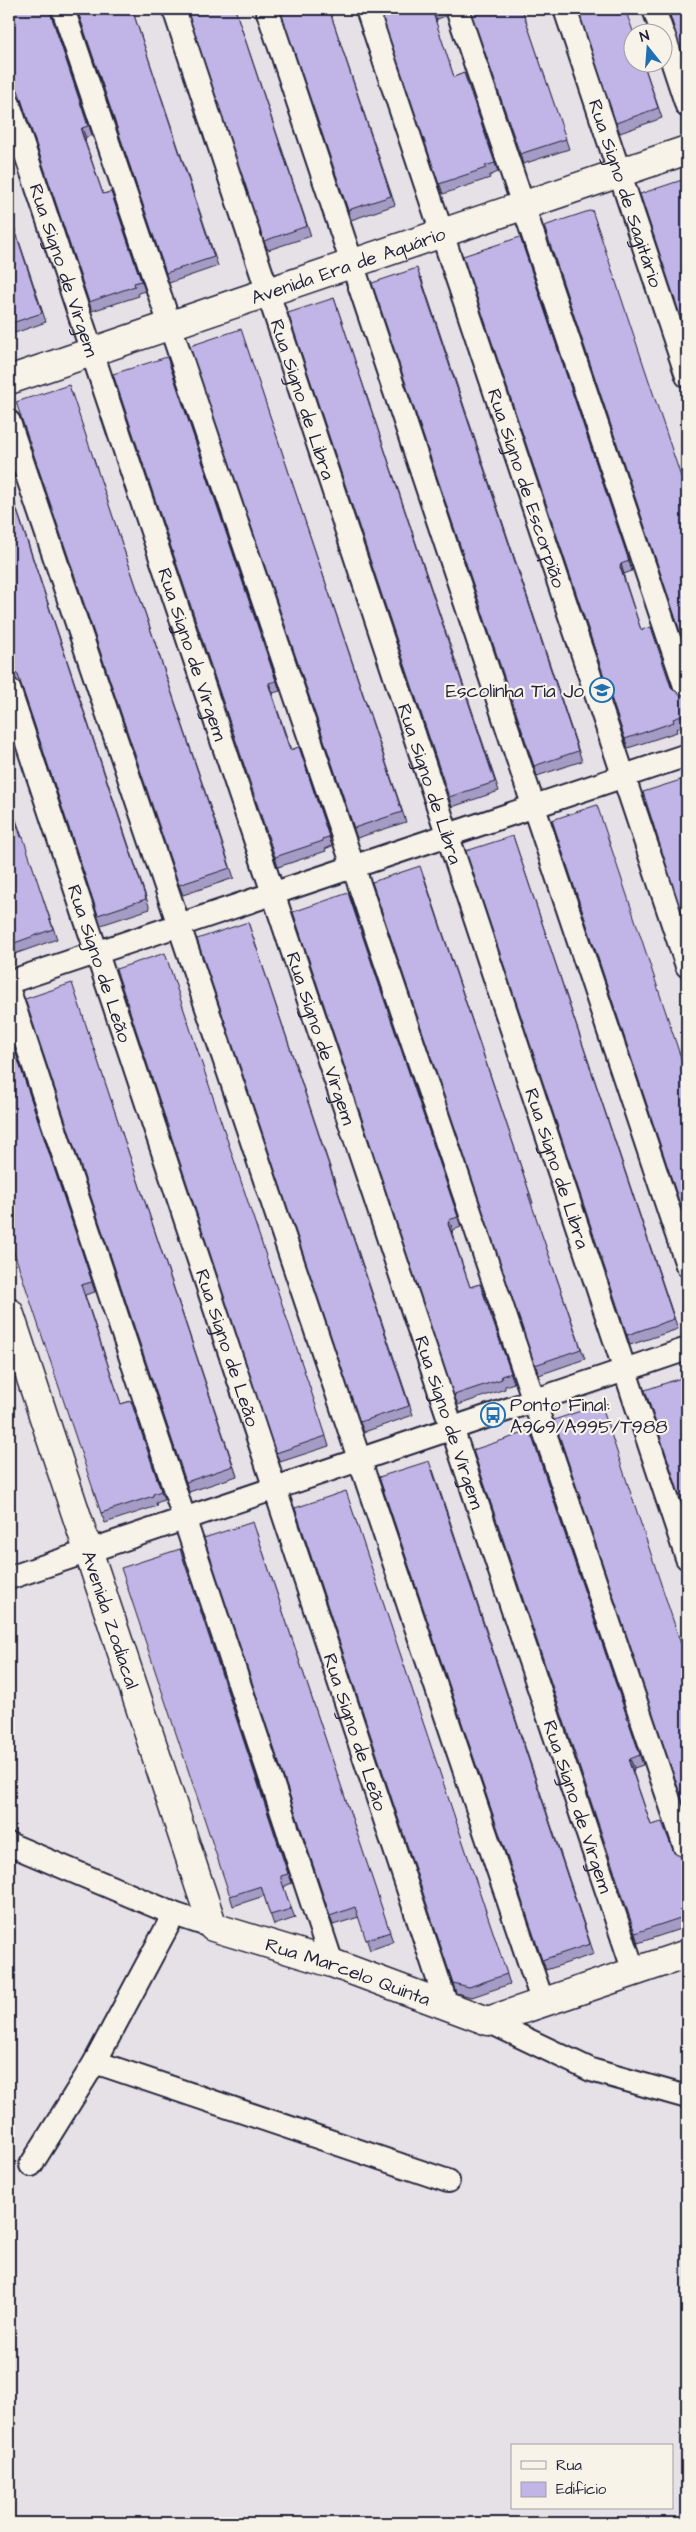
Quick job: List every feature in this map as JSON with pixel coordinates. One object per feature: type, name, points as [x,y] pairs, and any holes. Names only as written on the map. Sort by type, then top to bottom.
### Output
[{"type":"street","points":[[63,9],[687,1853]]},
{"type":"street","name":"Rua Signo de Libra","points":[[174,9],[687,1558]]},
{"type":"street","points":[[268,9],[687,1265]]},
{"type":"street","name":"Rua Signo de Escorpião","points":[[367,9],[687,966]]},
{"type":"street","points":[[457,9],[687,692]]},
{"type":"street","name":"Rua Signo de Sagitário","points":[[565,9],[687,376]]},
{"type":"street","points":[[654,9],[659,22]]},
{"type":"street","points":[[674,67],[687,106]]},
{"type":"street","name":"Rua Signo de Virgem","points":[[9,104],[634,1972]]},
{"type":"street","name":"Avenida Era de Aquário","points":[[9,380],[687,150]]},
{"type":"street","points":[[9,422],[542,2003]]},
{"type":"street","name":"Rua Signo de Leão","points":[[9,689],[447,2006]]},
{"type":"street","points":[[9,982],[687,755]]},
{"type":"street","points":[[9,991],[332,1963]]},
{"type":"street","name":"Avenida Zodiacal","points":[[9,1312],[213,1927]]},
{"type":"street","points":[[9,1578],[687,1349]]},
{"type":"street","name":"Rua Marcelo Quinta","points":[[9,1844],[174,1914],[332,1963],[488,2021],[591,2070],[687,2097]]},
{"type":"street","points":[[31,2164],[95,2062],[174,1914]]},
{"type":"street","points":[[488,2021],[687,1954]]},
{"type":"street","points":[[95,2062],[448,2181]]},
{"type":"building","points":[[9,9],[49,9],[88,126],[82,128],[81,131],[103,194],[111,192],[141,281],[134,283],[135,286],[89,302],[18,90],[9,82]]},
{"type":"building","points":[[77,9],[132,9],[214,257],[166,273]]},
{"type":"building","points":[[187,9],[235,9],[307,226],[264,241]]},
{"type":"building","points":[[280,9],[329,9],[391,196],[348,210]]},
{"type":"building","points":[[380,9],[435,9],[433,13],[454,77],[464,73],[495,163],[485,166],[486,168],[439,184]]},
{"type":"building","points":[[470,9],[522,9],[566,139],[520,154]]},
{"type":"building","points":[[578,9],[625,9],[630,22],[624,22],[624,72],[646,72],[658,108],[616,123]]},
{"type":"building","points":[[668,9],[687,9],[687,67],[674,22],[672,22]]},
{"type":"building","points":[[685,179],[687,187],[687,336],[640,194]]},
{"type":"building","points":[[592,210],[687,495],[687,652],[544,226]]},
{"type":"building","points":[[9,212],[42,313],[9,324]]},
{"type":"building","points":[[520,237],[629,561],[621,564],[620,567],[641,630],[651,627],[671,687],[680,695],[687,695],[687,714],[673,719],[674,722],[625,739],[463,256]]},
{"type":"building","points":[[417,268],[578,751],[534,766],[372,283]]},
{"type":"building","points":[[334,298],[495,782],[449,797],[288,313]]},
{"type":"building","points":[[241,329],[402,812],[354,828],[190,346]]},
{"type":"building","points":[[167,357],[276,681],[269,683],[269,686],[290,750],[299,747],[329,837],[322,839],[323,841],[275,857],[113,374]]},
{"type":"building","points":[[69,385],[230,868],[179,885],[16,402]]},
{"type":"building","points":[[9,487],[146,899],[98,915],[18,675],[10,668]]},
{"type":"building","points":[[687,778],[687,929],[643,792]]},
{"type":"building","points":[[9,800],[53,929],[9,945]]},
{"type":"building","points":[[597,805],[687,1076],[687,1225],[552,820]]},
{"type":"building","points":[[513,836],[674,1319],[627,1335],[466,851]]},
{"type":"building","points":[[420,866],[581,1349],[535,1365],[372,882]]},
{"type":"building","points":[[348,893],[458,1217],[449,1220],[448,1224],[470,1287],[480,1284],[511,1373],[501,1376],[502,1379],[454,1395],[293,912]]},
{"type":"building","points":[[248,922],[409,1406],[360,1422],[197,939]]},
{"type":"building","points":[[165,953],[326,1436],[276,1453],[116,969]]},
{"type":"building","points":[[72,983],[233,1466],[186,1482],[25,999]]},
{"type":"building","points":[[9,1033],[92,1282],[81,1285],[121,1404],[131,1401],[161,1491],[153,1494],[153,1496],[101,1513],[9,1237]]},
{"type":"building","points":[[687,1376],[687,1518],[645,1390]]},
{"type":"building","points":[[601,1404],[687,1662],[687,1814],[554,1420]]},
{"type":"building","points":[[530,1431],[640,1755],[630,1759],[629,1762],[651,1825],[662,1822],[674,1853],[680,1856],[687,1856],[687,1913],[682,1915],[683,1917],[635,1933],[473,1450]]},
{"type":"building","points":[[429,1461],[590,1944],[542,1960],[379,1477]]},
{"type":"building","points":[[346,1491],[507,1974],[469,1987],[453,1983],[295,1508]]},
{"type":"building","points":[[253,1522],[390,1932],[366,1940],[355,1907],[330,1916],[204,1538]]},
{"type":"building","points":[[180,1549],[288,1874],[281,1876],[281,1879],[291,1909],[270,1915],[261,1886],[230,1896],[121,1568]]},
{"type":"place","name":"Escolinha Tia Jo","points":[[602,690]]},
{"type":"place","name":"Ponto Final: A969/A995/T988","points":[[493,1415]]}]
